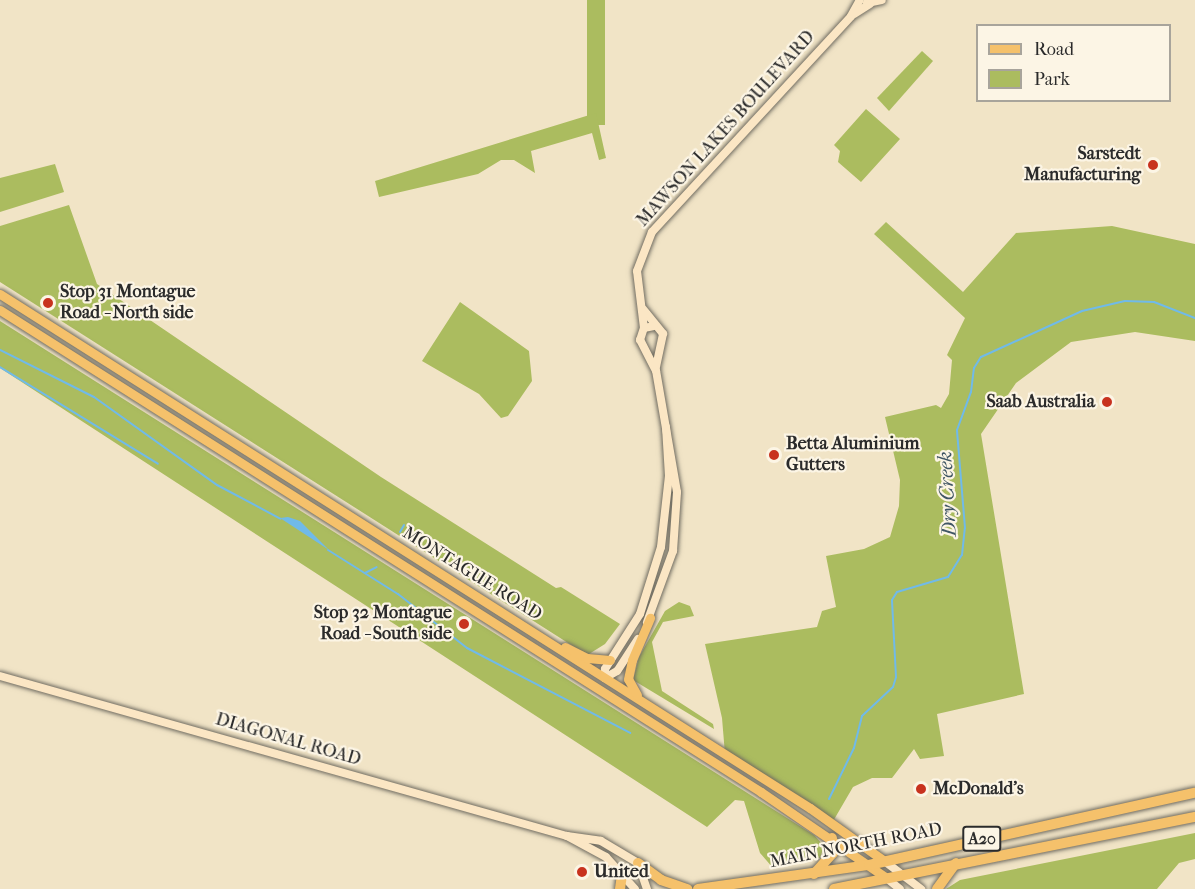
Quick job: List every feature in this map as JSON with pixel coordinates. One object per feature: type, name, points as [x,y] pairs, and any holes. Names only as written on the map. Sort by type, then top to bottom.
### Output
[{"type":"highway","name":"MAIN NORTH ROAD","points":[[698,889],[814,875],[869,865],[1195,793]]},
{"type":"highway","name":"MAIN NORTH ROAD","points":[[834,889],[1195,816]]},
{"type":"highway","points":[[814,875],[833,853],[832,838]]},
{"type":"highway","points":[[638,863],[661,880],[687,889]]},
{"type":"highway","points":[[937,889],[957,863]]},
{"type":"highway","points":[[620,889],[621,874]]},
{"type":"main road","name":"MONTAGUE ROAD","points":[[0,294],[810,808],[884,860]]},
{"type":"main road","name":"MONTAGUE ROAD","points":[[0,310],[832,838],[885,877]]},
{"type":"main road","points":[[646,704],[628,679],[632,660],[650,618]]},
{"type":"main road","points":[[533,632],[588,658],[610,660]]},
{"type":"main road","points":[[569,670],[594,680],[605,678],[612,698]]},
{"type":"street","name":"MAWSON LAKES BOULEVARD","points":[[644,328],[637,271],[652,232],[865,1],[882,0]]},
{"type":"street","name":"MAWSON LAKES BOULEVARD","points":[[641,306],[654,326]]},
{"type":"street","points":[[605,678],[617,671],[650,618],[673,551],[677,492],[656,371],[647,348],[640,340],[644,328],[654,326],[663,334],[656,371]]},
{"type":"street","points":[[647,348],[660,346]]},
{"type":"street","points":[[605,678],[610,660],[640,614],[661,547],[669,476],[666,427]]},
{"type":"street","name":"DIAGONAL ROAD","points":[[0,676],[567,836],[607,844],[638,863]]},
{"type":"street","name":"DIAGONAL ROAD","points":[[567,836],[599,852],[636,889]]},
{"type":"street","name":"MONTAGUE ROAD","points":[[884,860],[921,889]]},
{"type":"street","points":[[638,863],[647,889]]},
{"type":"street","name":"MONTAGUE ROAD","points":[[885,877],[900,889]]},
{"type":"green space","points":[[587,0],[605,0],[605,125],[587,125]]},
{"type":"green space","points":[[922,51],[933,61],[889,111],[877,98]]},
{"type":"green space","points":[[866,109],[900,139],[861,182],[838,162],[840,151],[834,145]]},
{"type":"green space","points":[[596,113],[606,158],[599,160],[592,133],[531,151],[535,173],[514,160],[501,160],[478,174],[379,197],[375,181]]},
{"type":"green space","points":[[55,164],[64,192],[0,212],[0,178]]},
{"type":"green space","points":[[69,205],[97,284],[381,477],[556,588],[561,587],[620,624],[605,644],[589,654],[579,650],[0,282],[0,226]]},
{"type":"green space","points":[[886,222],[963,292],[1016,233],[1112,226],[1195,244],[1195,341],[1135,332],[1071,342],[1016,383],[981,434],[1024,694],[937,714],[944,756],[920,759],[914,749],[892,778],[872,778],[853,787],[832,823],[725,754],[722,718],[705,644],[817,627],[822,611],[836,607],[826,556],[864,549],[890,537],[899,506],[900,480],[885,417],[936,405],[941,408],[949,394],[952,360],[947,355],[965,318],[874,234]]},
{"type":"green space","points":[[460,302],[529,351],[532,381],[508,416],[501,418],[479,394],[422,361]]},
{"type":"green space","points":[[0,321],[814,835],[824,846],[820,858],[773,868],[760,853],[744,801],[735,800],[707,827],[0,368]]},
{"type":"green space","points":[[679,602],[690,606],[694,616],[663,622],[652,642],[662,691],[713,724],[714,729],[633,680],[639,657],[665,611]]},
{"type":"green space","points":[[1195,833],[1195,859],[1179,863],[1157,889],[946,889],[960,880]]},
{"type":"water","points":[[288,517],[300,521],[329,550],[280,518]]},
{"type":"waterway","name":"Dry Creek","points":[[829,799],[854,748],[862,716],[893,687],[896,677],[892,600],[897,592],[948,577],[962,555],[965,528],[957,430],[971,392],[974,368],[981,357],[1082,311],[1125,301],[1154,302],[1195,318]]},
{"type":"waterway","points":[[0,350],[94,397],[217,485],[281,519]]},
{"type":"waterway","points":[[0,367],[158,464]]},
{"type":"waterway","points":[[400,532],[404,525]]},
{"type":"waterway","points":[[328,550],[398,594],[467,648],[630,733]]},
{"type":"waterway","points":[[365,573],[377,567]]},
{"type":"place","name":"Sarstedt Manufacturing","points":[[1153,165]]},
{"type":"place","name":"Stop 31 Montague Road - North side","points":[[48,303]]},
{"type":"place","name":"Saab Australia","points":[[1107,402]]},
{"type":"place","name":"Betta Aluminium Gutters","points":[[774,455]]},
{"type":"place","name":"Stop 32 Montague Road - South side","points":[[464,624]]},
{"type":"place","name":"McDonald's","points":[[921,789]]},
{"type":"place","name":"United","points":[[582,872]]}]
